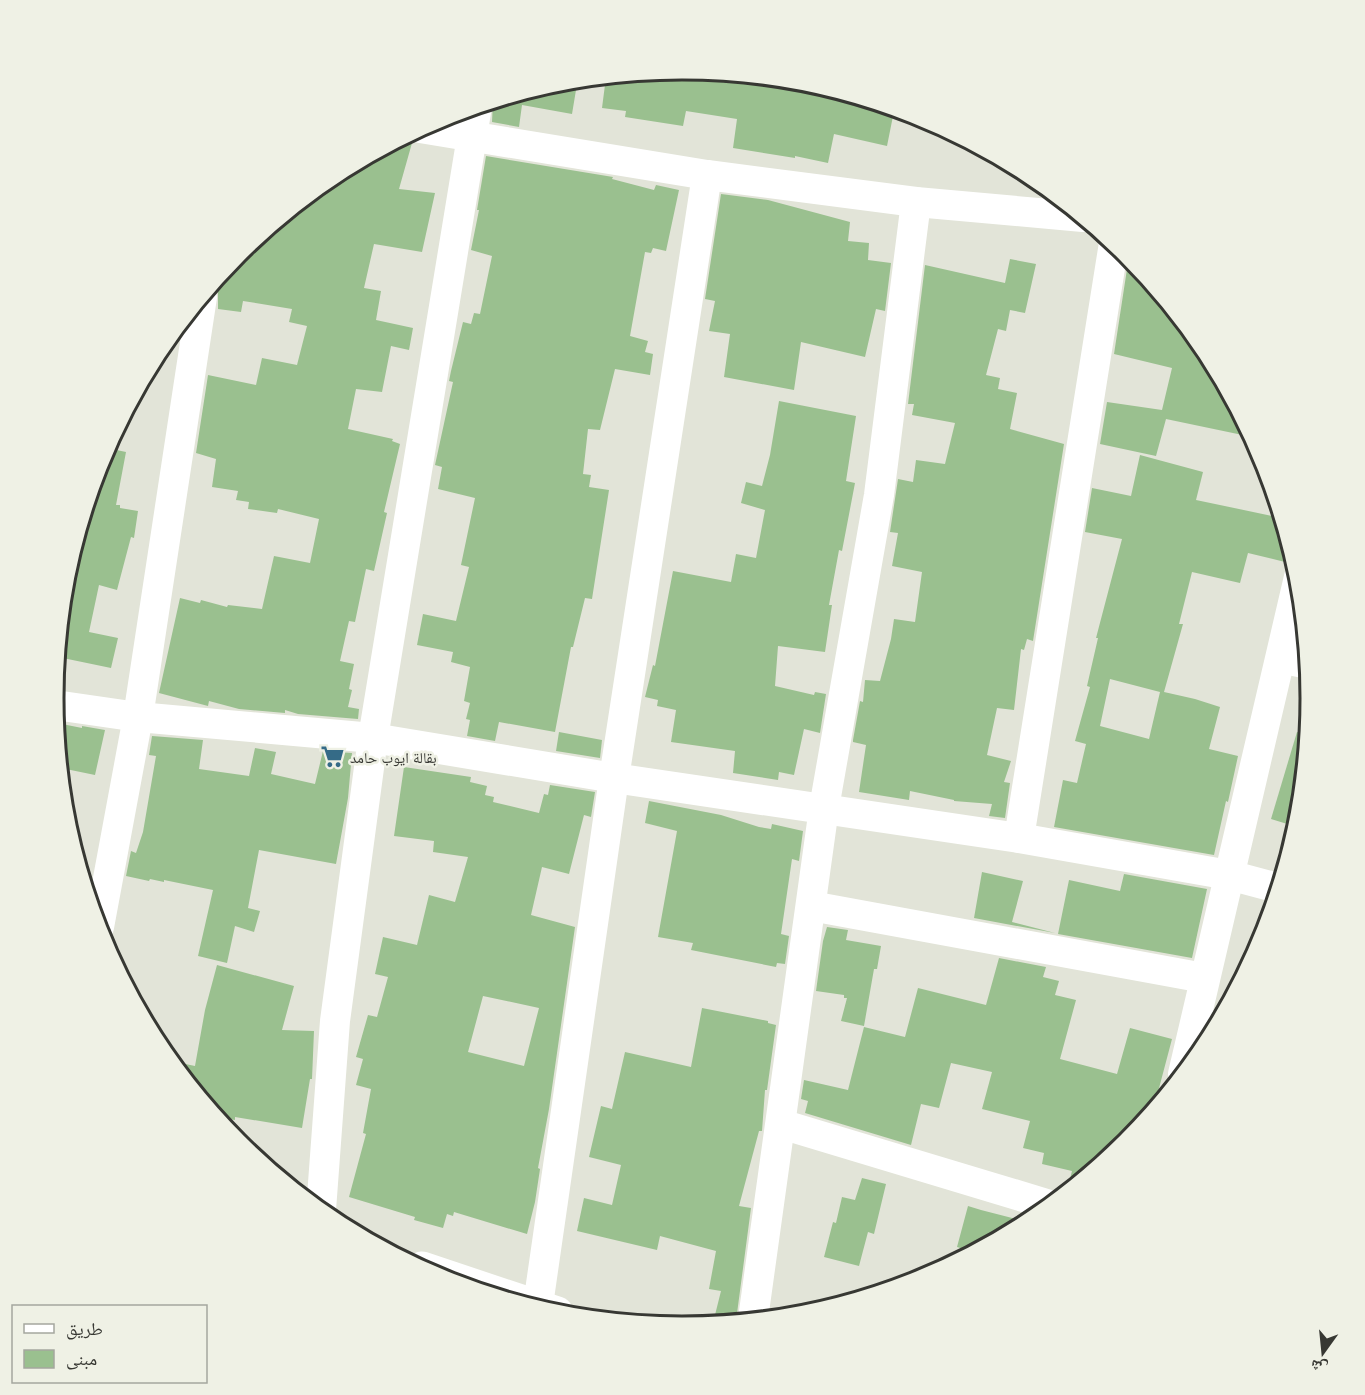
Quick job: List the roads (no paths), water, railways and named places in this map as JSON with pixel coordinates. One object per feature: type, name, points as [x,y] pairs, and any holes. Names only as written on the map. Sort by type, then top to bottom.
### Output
[{"type":"street","points":[[322,1199],[335,1022],[372,738],[476,115]]},
{"type":"street","points":[[437,131],[708,175],[916,202],[1069,216]]},
{"type":"street","points":[[549,1301],[614,778],[708,175]]},
{"type":"street","points":[[754,1311],[824,808],[879,495],[916,202]]},
{"type":"street","points":[[1019,838],[1112,254]]},
{"type":"street","points":[[102,909],[138,717],[200,312]]},
{"type":"street","points":[[1188,1053],[1229,875],[1294,661],[1296,627]]},
{"type":"street","points":[[64,706],[138,717],[372,738],[614,778],[1019,838],[1229,875],[1271,886]]},
{"type":"street","points":[[811,906],[1204,978]]},
{"type":"street","points":[[781,1124],[1039,1202]]},
{"type":"place","name":"بقالة ايوب حامد","points":[[332,757]]}]
